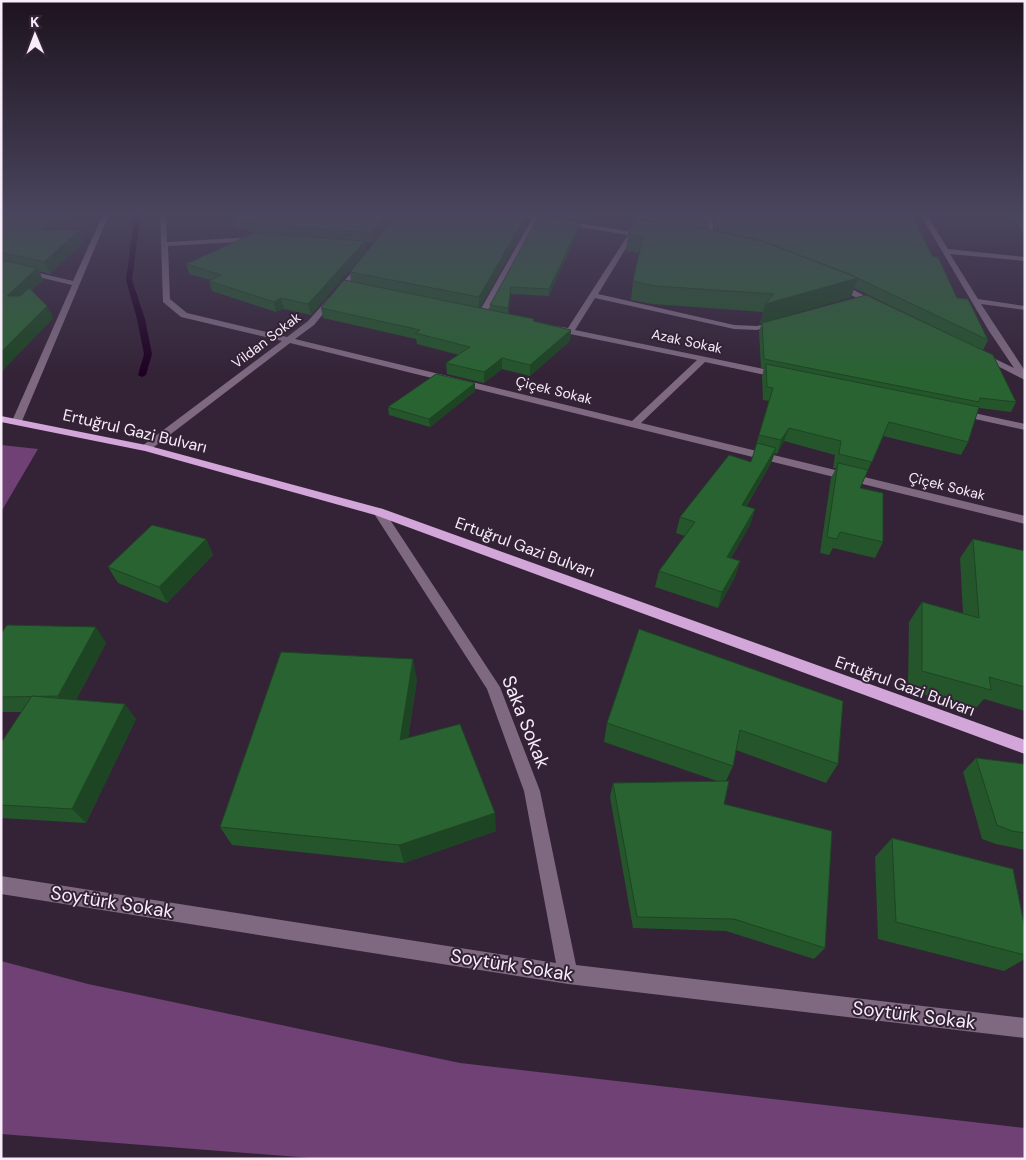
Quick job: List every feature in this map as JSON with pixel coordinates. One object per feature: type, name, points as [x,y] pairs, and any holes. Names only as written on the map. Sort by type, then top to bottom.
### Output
[{"type":"main road","name":"Ertuğrul Gazi Bulvarı","points":[[1,419],[146,448],[379,512],[1025,748]]},
{"type":"street","points":[[2,266],[75,284]]},
{"type":"street","points":[[17,421],[83,266]]},
{"type":"street","name":"Çiçek Sokak","points":[[165,266],[166,300],[184,315],[636,423],[1025,520]]},
{"type":"street","name":"Vildan Sokak","points":[[146,448],[311,322],[348,286],[361,266]]},
{"type":"street","points":[[482,313],[509,266]]},
{"type":"street","points":[[570,332],[611,266]]},
{"type":"street","points":[[954,266],[1024,377]]},
{"type":"street","points":[[833,283],[881,306]]},
{"type":"street","points":[[593,295],[734,327],[757,328],[784,321]]},
{"type":"street","points":[[846,303],[864,298]]},
{"type":"street","points":[[975,301],[1025,308]]},
{"type":"street","name":"Azak Sokak","points":[[544,326],[791,377]]},
{"type":"street","points":[[974,352],[1024,377]]},
{"type":"street","points":[[636,423],[703,359]]},
{"type":"street","points":[[947,411],[1025,427]]},
{"type":"street","name":"Saka Sokak","points":[[379,512],[493,687],[532,790],[568,974]]},
{"type":"street","name":"Soytürk Sokak","points":[[1,885],[568,974],[1025,1028]]},
{"type":"shaded area","points":[[1,445],[38,449],[1,512]]},
{"type":"shaded area","points":[[1,961],[88,984],[460,1063],[1025,1128],[1025,1159],[324,1159],[1,1134]]},
{"type":"building","points":[[1,266],[37,268],[7,296],[20,296],[29,288],[47,306],[1,352]]},
{"type":"building","points":[[193,266],[342,266],[308,304],[281,298],[274,302],[209,281],[221,275]]},
{"type":"building","points":[[355,266],[497,266],[479,297],[350,272]]},
{"type":"building","points":[[511,266],[560,266],[549,289],[511,287],[508,308],[490,305]]},
{"type":"building","points":[[636,266],[827,266],[858,278],[765,304],[774,294],[655,286],[633,281]]},
{"type":"building","points":[[828,266],[942,266],[957,298],[968,299],[988,340],[849,274]]},
{"type":"building","points":[[344,280],[534,319],[533,321],[571,330],[530,365],[502,358],[484,372],[446,363],[470,347],[415,333],[420,330],[321,308]]},
{"type":"building","points":[[866,295],[993,355],[1016,402],[980,398],[979,402],[764,359],[762,323]]},
{"type":"building","points":[[766,364],[979,407],[968,442],[889,422],[872,462],[839,454],[841,441],[789,428],[781,440],[759,435],[773,388],[767,387]]},
{"type":"building","points":[[436,374],[475,383],[429,419],[388,407]]},
{"type":"building","points":[[757,443],[776,448],[742,505],[755,509],[727,557],[740,561],[722,592],[659,571],[695,522],[680,517],[729,455],[751,462]]},
{"type":"building","points":[[838,463],[868,470],[860,488],[883,493],[883,542],[840,532],[837,539],[827,537]]},
{"type":"building","points":[[152,525],[206,539],[159,587],[108,567]]},
{"type":"building","points":[[973,539],[1025,551],[1025,687],[989,677],[991,690],[922,671],[922,602],[979,618]]},
{"type":"building","points":[[7,625],[96,627],[58,696],[1,697],[1,634]]},
{"type":"building","points":[[639,629],[843,701],[838,764],[740,730],[733,766],[607,723]]},
{"type":"building","points":[[281,652],[413,659],[400,740],[460,724],[495,813],[399,845],[220,827]]},
{"type":"building","points":[[32,696],[125,704],[72,809],[1,805],[1,743]]},
{"type":"building","points":[[976,758],[1025,764],[1025,833],[1012,831],[997,825]]},
{"type":"building","points":[[729,781],[724,804],[832,831],[825,948],[734,919],[637,917],[613,783]]},
{"type":"building","points":[[892,838],[1013,869],[1025,929],[1025,955],[896,922]]},
{"type":"waterway","points":[[131,266],[129,280],[141,319],[148,354],[142,375]]}]
